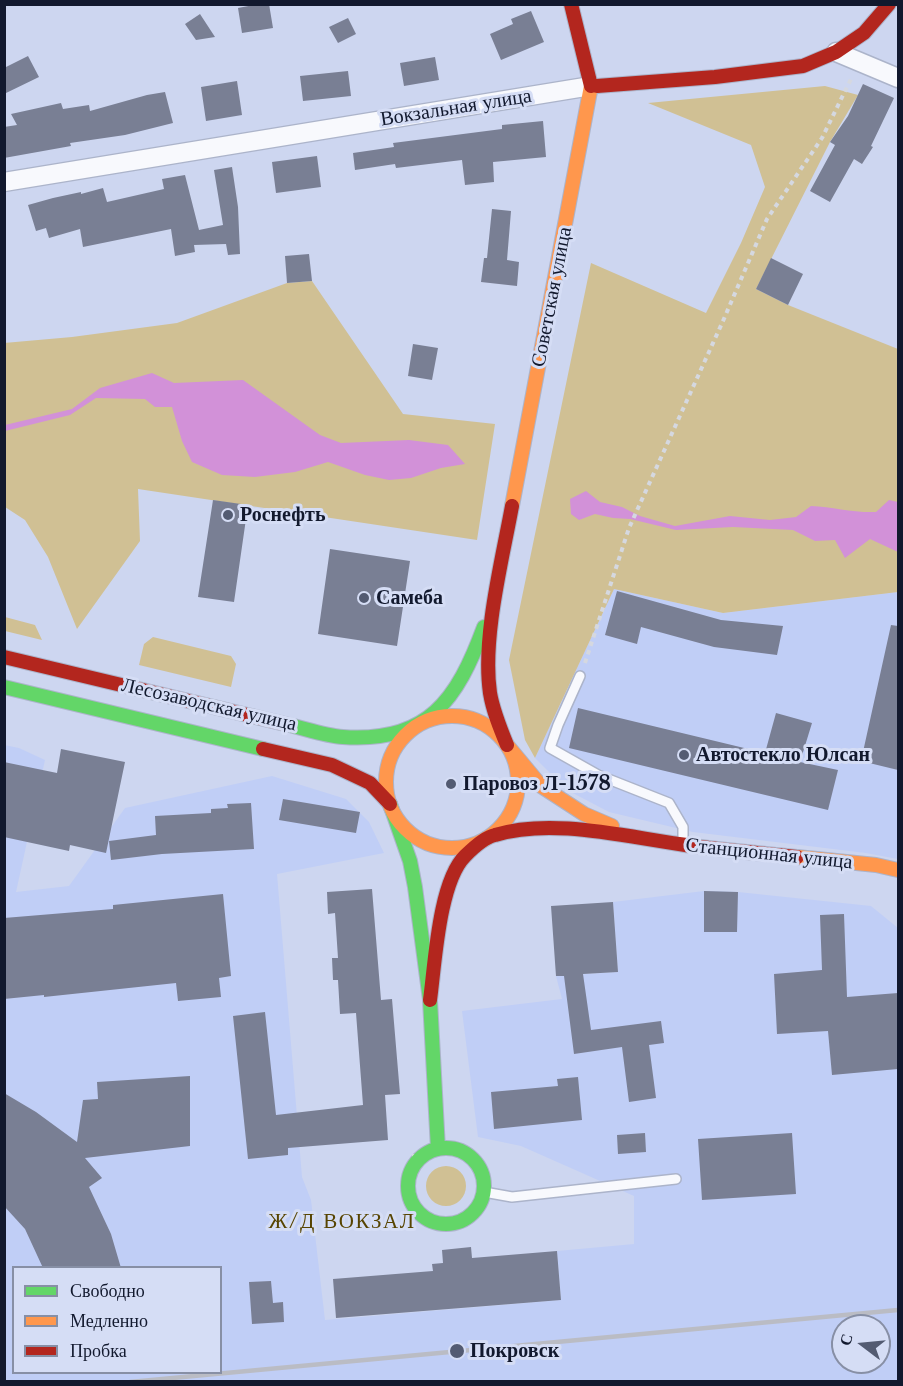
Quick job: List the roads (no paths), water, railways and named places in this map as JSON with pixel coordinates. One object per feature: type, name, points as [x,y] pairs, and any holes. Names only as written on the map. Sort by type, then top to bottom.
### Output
[{"type":"main road","name":"Советская улица","points":[[507,745],[496,717],[490,688],[490,656],[496,591],[591,86],[571,4]]},
{"type":"main road","name":"Вокзальная улица","points":[[591,86],[715,77],[803,66],[836,52],[864,33],[889,4]]},
{"type":"main road","name":"Советская улица","points":[[414,728],[440,708],[455,688],[473,657],[496,591]]},
{"type":"main road","name":"Лесозаводская улица","points":[[4,657],[341,737],[388,736],[414,728]]},
{"type":"main road","name":"Лесозаводская улица","points":[[4,687],[333,765],[370,783],[390,804]]},
{"type":"main road","points":[[430,1000],[442,908],[452,879],[464,857],[492,835],[508,817],[517,797],[518,780],[515,763],[507,745],[482,723],[465,717],[439,717],[414,728],[399,743],[389,762],[386,783],[390,804],[410,861],[430,1000],[438,1149]]},
{"type":"main road","name":"Станционная улица","points":[[507,745],[541,786],[584,814],[640,839]]},
{"type":"main road","points":[[390,804],[396,818],[411,835],[436,847],[450,849],[472,846],[492,835]]},
{"type":"main road","name":"Станционная улица","points":[[492,835],[529,828],[579,830],[683,845],[876,865],[898,870]]},
{"type":"main road","points":[[438,1149],[460,1150],[471,1157],[480,1168],[484,1181],[484,1192],[479,1206],[461,1222],[450,1224],[432,1222],[417,1211],[411,1201],[408,1190],[409,1177],[414,1166],[424,1155],[438,1149]]},
{"type":"street","points":[[836,52],[898,78]]},
{"type":"street","name":"Вокзальная улица","points":[[4,182],[591,86]]},
{"type":"lane","points":[[580,676],[550,748],[598,775],[669,803],[683,827],[683,845]]},
{"type":"lane","points":[[484,1192],[512,1197],[676,1179]]},
{"type":"railway","points":[[222,1373],[898,1310]]},
{"type":"railway","points":[[130,1382],[215,1374]]},
{"type":"place","name":"Роснефть","points":[[228,515]]},
{"type":"place","name":"Самеба","points":[[364,598]]},
{"type":"place","name":"Автостекло Юлсан","points":[[684,755]]},
{"type":"place","name":"Паровоз Л-1578","points":[[451,784]]},
{"type":"place","name":"Покровск","points":[[457,1351]]},
{"type":"district","name":"Ж/Д ВОКЗАЛ","points":[[342,1222]]}]
